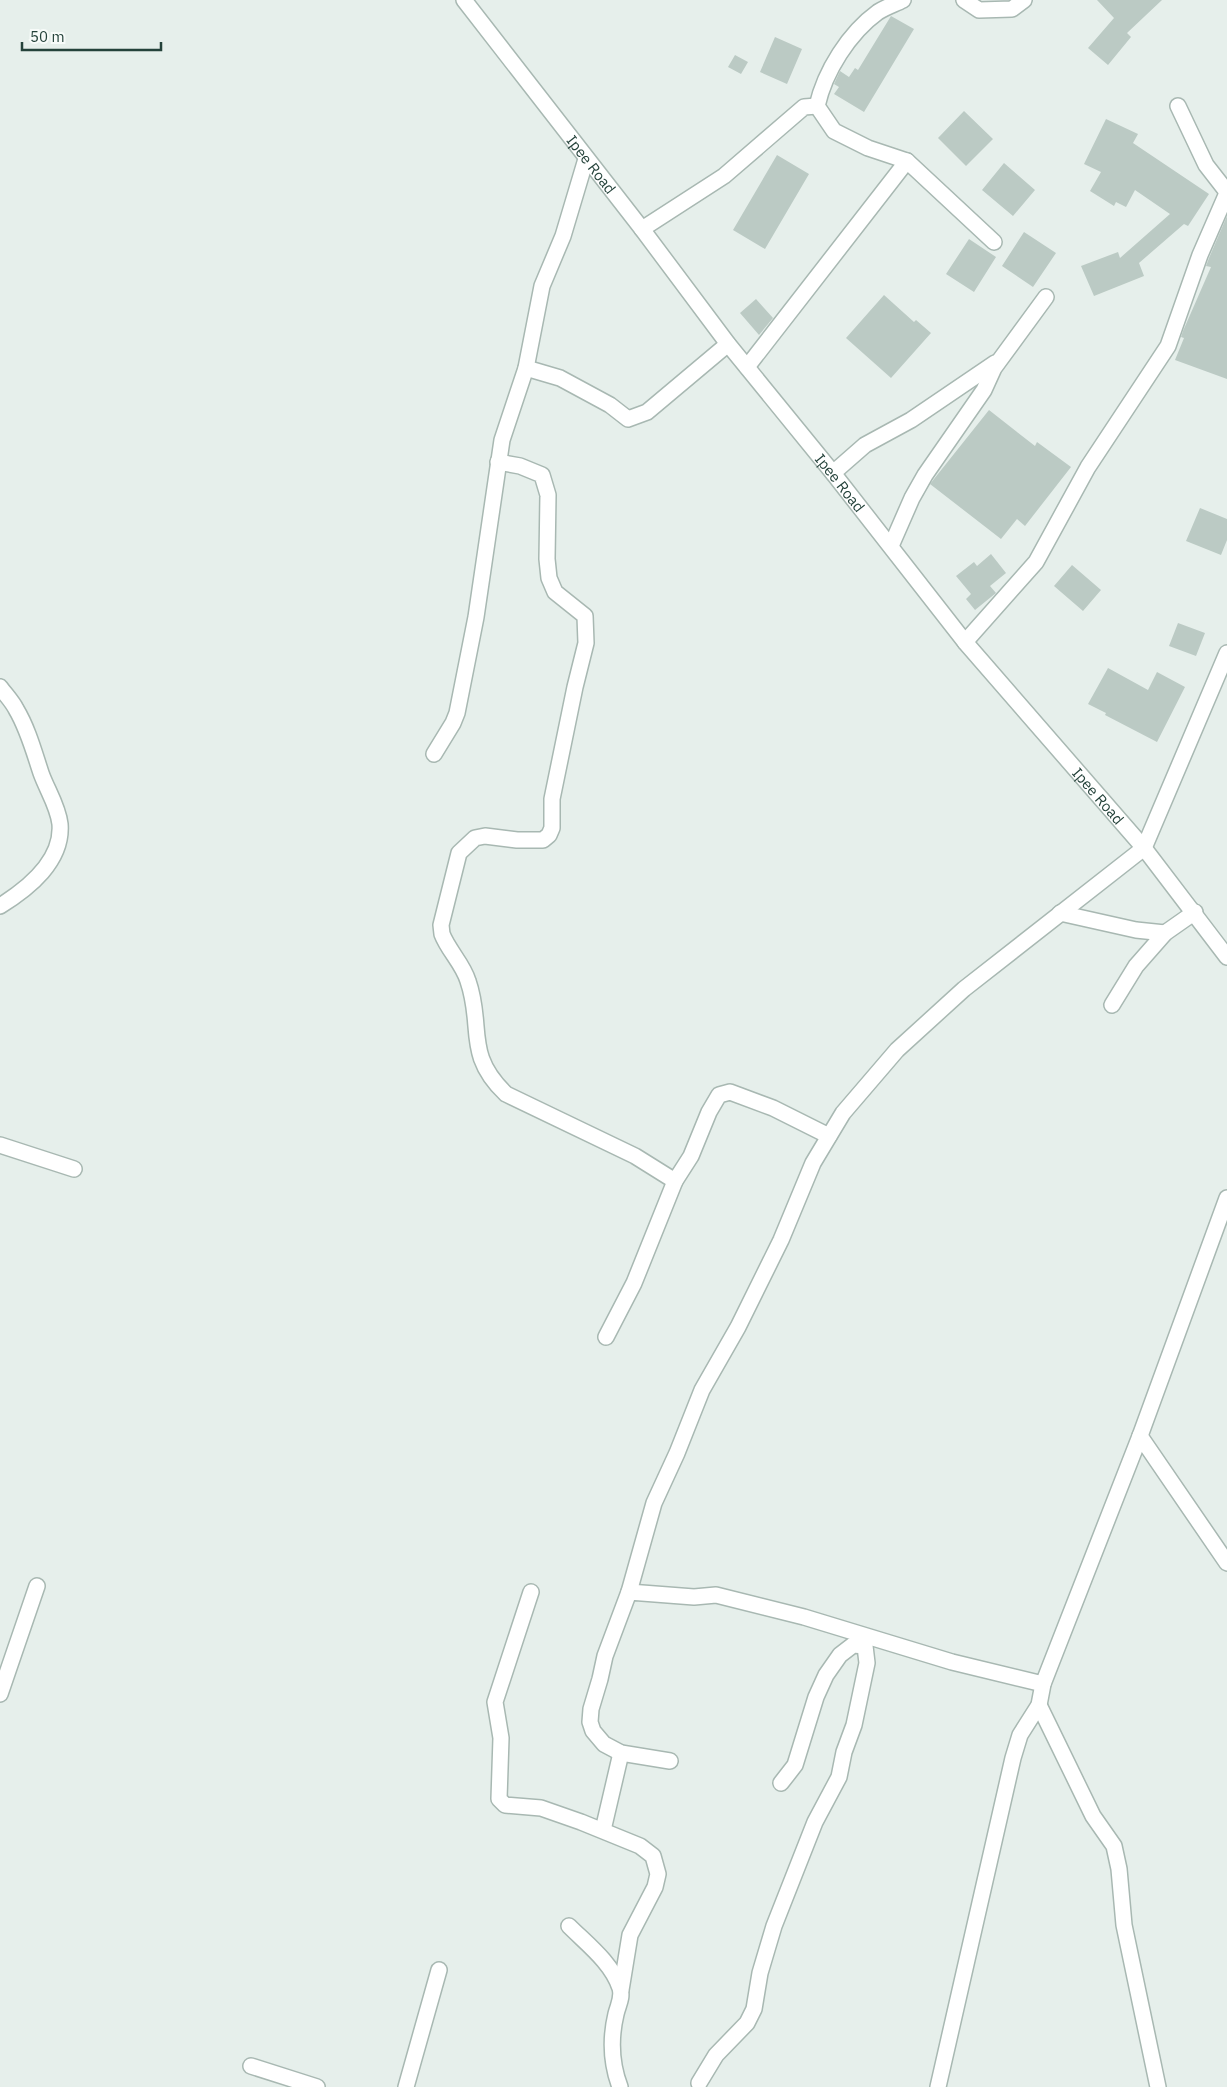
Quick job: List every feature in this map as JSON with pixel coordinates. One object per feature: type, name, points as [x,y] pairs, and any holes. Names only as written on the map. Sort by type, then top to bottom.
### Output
[{"type":"street","name":"Ipee Road","points":[[464,0],[642,229],[728,344],[833,473],[965,642],[1144,848],[1227,956]]},
{"type":"street","points":[[903,0],[879,12],[849,40],[834,63],[820,93],[817,106],[834,131],[868,148],[906,161],[994,242]]},
{"type":"street","points":[[964,0],[979,10],[1000,8],[1012,10],[1024,0]]},
{"type":"street","points":[[642,229],[724,176],[804,107],[817,106]]},
{"type":"street","points":[[965,642],[1036,562],[1088,467],[1168,346],[1200,255],[1227,193],[1206,165],[1178,106]]},
{"type":"street","points":[[434,754],[456,713],[476,616],[502,440],[526,368],[542,286],[563,236],[586,159]]},
{"type":"street","points":[[747,367],[906,161]]},
{"type":"street","points":[[891,546],[912,498],[934,461],[984,390],[998,361],[1046,297]]},
{"type":"street","points":[[526,368],[560,378],[610,405],[628,419],[648,412],[728,344]]},
{"type":"street","points":[[833,473],[865,445],[911,420],[998,361]]},
{"type":"street","points":[[498,462],[520,466],[542,475],[548,495],[547,559],[549,578],[555,592],[585,616],[586,643],[574,687],[552,799],[552,828],[550,835],[543,840],[480,837],[475,838],[466,846],[459,853],[441,926],[442,934],[468,980],[474,1008],[479,1056],[493,1081],[506,1094],[634,1156],[675,1181]]},
{"type":"street","points":[[670,1761],[621,1753],[604,1744],[590,1722],[591,1709],[605,1656],[629,1592],[654,1503],[677,1453],[702,1390],[738,1327],[781,1240],[813,1163],[843,1113],[897,1050],[964,989],[1144,848],[1227,654]]},
{"type":"street","points":[[0,687],[16,709],[32,743],[60,823],[59,843],[50,863],[15,897],[0,906]]},
{"type":"street","points":[[1112,1005],[1136,966],[1165,933],[1194,912]]},
{"type":"street","points":[[1060,913],[1136,930],[1165,933]]},
{"type":"street","points":[[606,1337],[634,1283],[675,1181],[691,1156],[718,1095],[730,1092],[773,1108],[829,1136]]},
{"type":"street","points":[[0,1145],[74,1169]]},
{"type":"street","points":[[938,2087],[1013,1758],[1020,1735],[1039,1705],[1044,1684],[1140,1436],[1227,1198]]},
{"type":"street","points":[[1140,1436],[1227,1563]]},
{"type":"street","points":[[0,1694],[37,1586]]},
{"type":"street","points":[[531,1592],[495,1702],[501,1738],[499,1799],[505,1805],[541,1808],[603,1830],[640,1846],[653,1856],[658,1874],[655,1887],[630,1935],[621,1990],[621,2004],[616,2014],[611,2047],[620,2087]]},
{"type":"street","points":[[629,1592],[694,1597],[716,1596],[796,1615],[865,1641],[1044,1684]]},
{"type":"street","points":[[781,1783],[795,1766],[816,1697],[826,1675],[840,1655],[854,1645],[865,1641]]},
{"type":"street","points":[[699,2083],[716,2055],[747,2023],[754,2009],[760,1973],[774,1926],[815,1822],[839,1777],[844,1752],[854,1725],[867,1663],[865,1641]]},
{"type":"street","points":[[1039,1705],[1092,1816],[1114,1846],[1120,1869],[1124,1925],[1158,2087]]},
{"type":"street","points":[[603,1830],[621,1753]]},
{"type":"street","points":[[569,1926],[604,1960],[621,1990]]},
{"type":"street","points":[[406,2087],[439,1970]]},
{"type":"street","points":[[251,2066],[317,2087]]},
{"type":"building","points":[[1097,0],[1162,0],[1127,33],[1131,37],[1108,65],[1088,48],[1114,18]]},
{"type":"building","points":[[891,16],[914,29],[864,112],[834,94],[839,87],[834,84],[840,71],[849,77],[855,68],[858,70]]},
{"type":"building","points":[[775,37],[802,49],[787,84],[760,72]]},
{"type":"building","points":[[735,55],[748,62],[741,74],[728,67]]},
{"type":"building","points":[[964,111],[993,139],[966,166],[938,138]]},
{"type":"building","points":[[1106,119],[1138,134],[1133,143],[1209,194],[1188,226],[1184,224],[1139,263],[1144,276],[1094,296],[1081,266],[1118,252],[1120,258],[1170,214],[1135,190],[1126,207],[1116,202],[1114,206],[1090,191],[1101,172],[1084,164]]},
{"type":"building","points":[[777,155],[809,174],[765,249],[733,230]]},
{"type":"building","points":[[1004,163],[1035,190],[1013,216],[982,190]]},
{"type":"building","points":[[1227,216],[1227,379],[1175,360],[1184,338],[1181,337],[1183,331],[1211,267],[1206,266]]},
{"type":"building","points":[[1024,232],[1056,253],[1033,287],[1002,266]]},
{"type":"building","points":[[969,239],[996,257],[974,292],[946,274]]},
{"type":"building","points":[[884,295],[914,322],[916,320],[931,333],[891,378],[846,338]]},
{"type":"building","points":[[756,299],[773,318],[759,335],[740,313]]},
{"type":"building","points":[[989,410],[1035,446],[1037,442],[1071,467],[1025,526],[1017,519],[1001,539],[930,484]]},
{"type":"building","points":[[1200,508],[1227,519],[1227,540],[1221,555],[1186,541]]},
{"type":"building","points":[[991,554],[1006,573],[990,586],[996,593],[975,610],[966,599],[971,594],[956,576],[974,562],[977,566]]},
{"type":"building","points":[[1072,565],[1101,590],[1083,611],[1054,586]]},
{"type":"building","points":[[1178,623],[1205,633],[1196,656],[1169,646]]},
{"type":"building","points":[[1108,668],[1148,690],[1157,672],[1185,687],[1157,742],[1088,704]]}]
